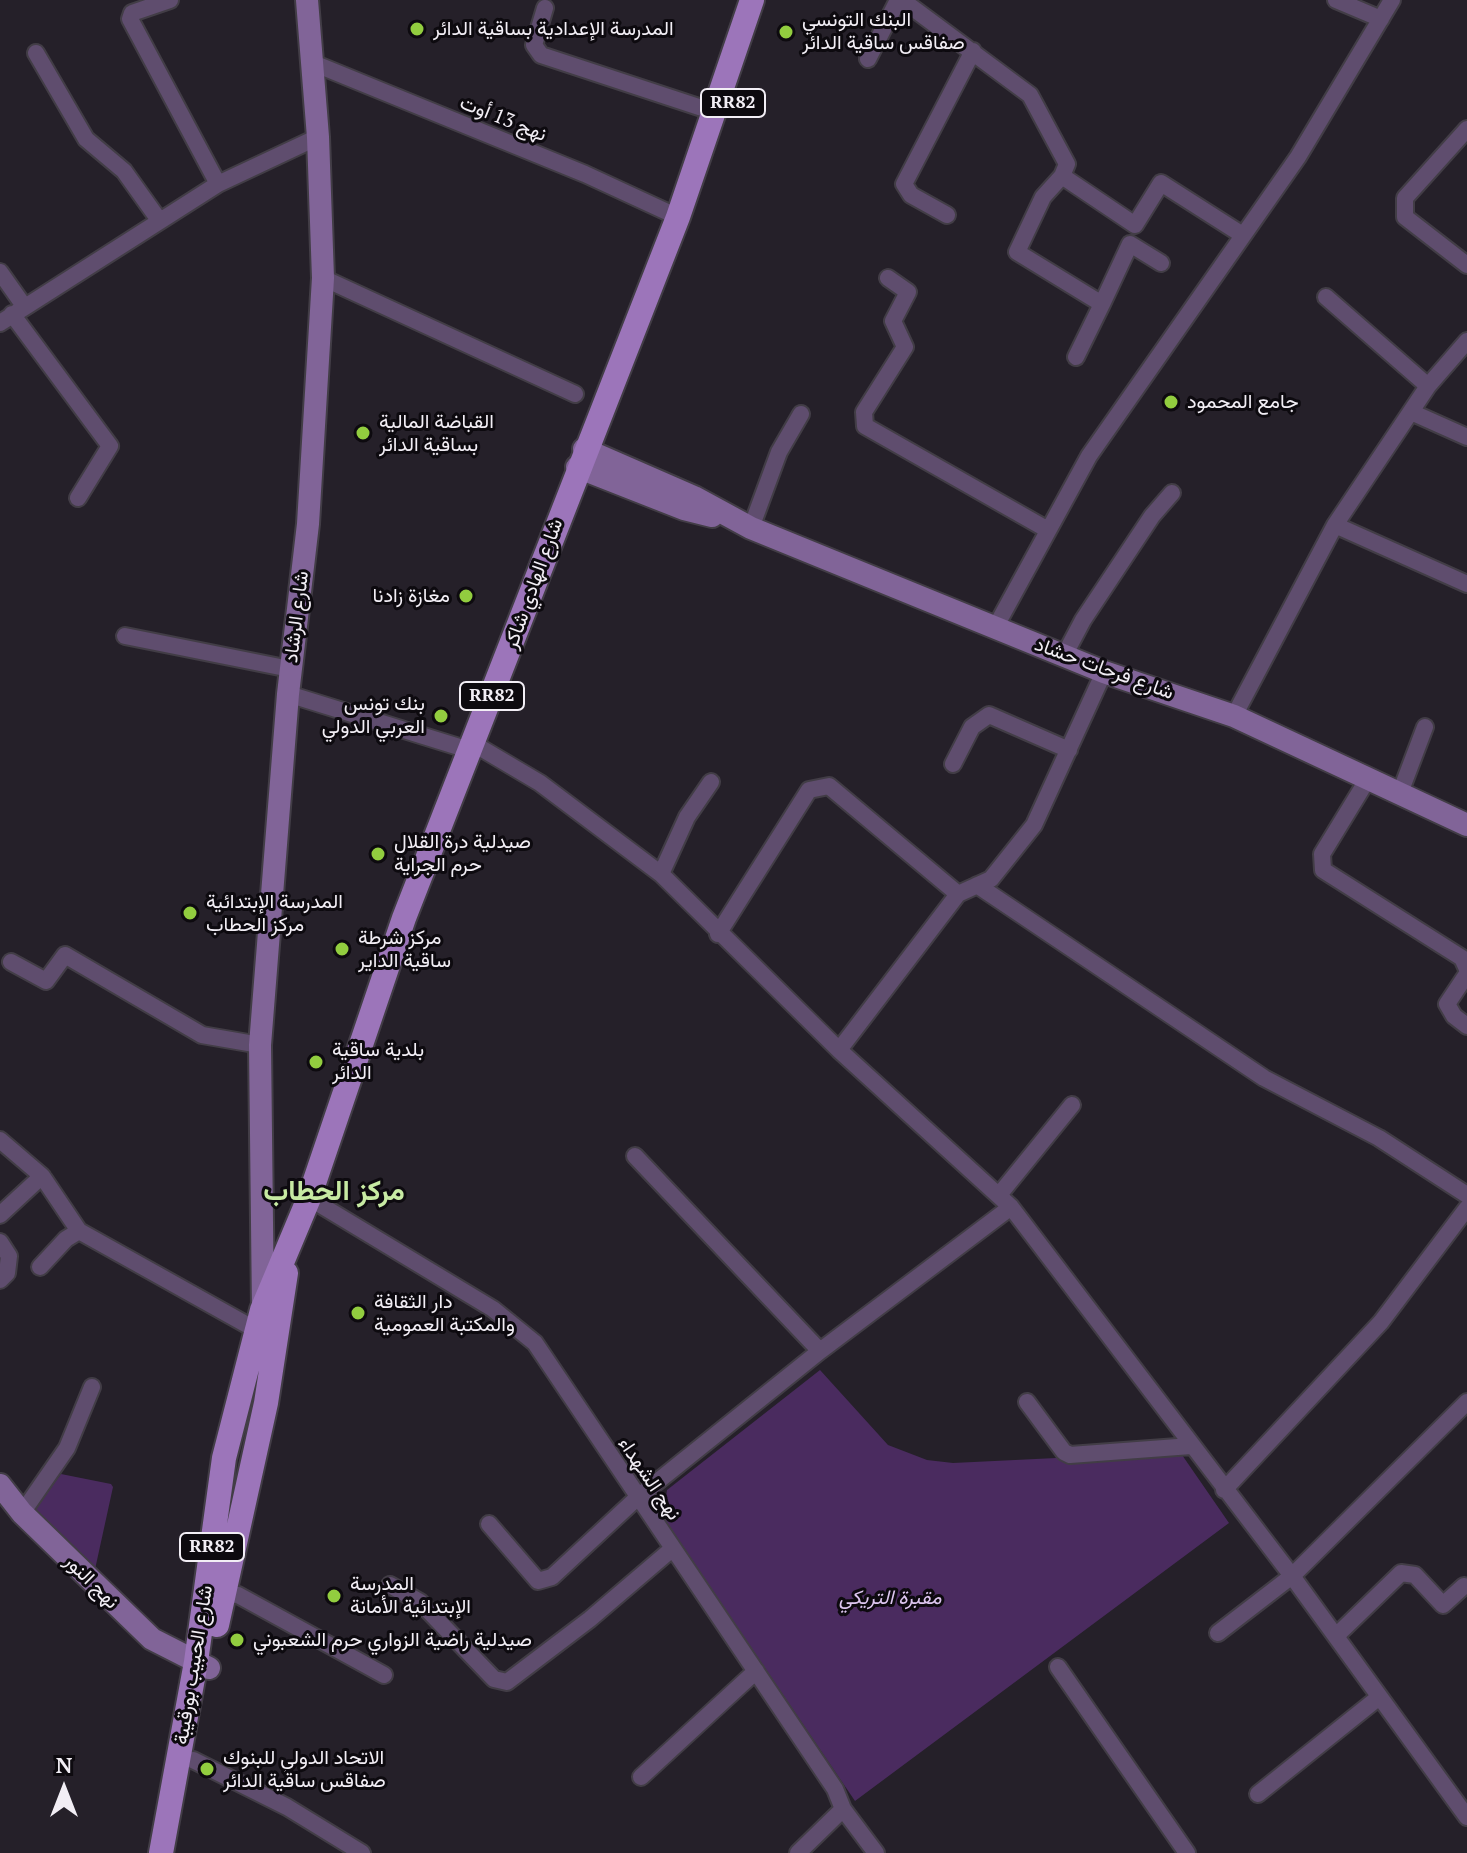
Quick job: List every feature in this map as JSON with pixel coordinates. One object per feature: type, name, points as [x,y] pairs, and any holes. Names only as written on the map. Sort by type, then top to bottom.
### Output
[{"type":"main road","name":"شارع الهادي شاكر","points":[[309,1198],[404,918],[681,207],[752,0]]},
{"type":"main road","name":"شارع الهادي شاكر","points":[[681,207],[707,172],[767,0]]},
{"type":"main road","name":"شارع الحبيب بورقيبة","points":[[175,1853],[193,1760],[224,1458],[265,1322],[279,1288],[288,1247],[309,1198]]},
{"type":"main road","name":"شارع الحبيب بورقيبة","points":[[161,1853],[266,1403],[265,1322]]},
{"type":"street","points":[[170,0],[132,13],[130,19],[218,184]]},
{"type":"street","name":"شارع الرشاد","points":[[265,1322],[260,1234],[260,1045],[290,669],[308,524],[323,278],[318,137],[307,0]]},
{"type":"street","points":[[868,59],[900,0],[1030,95],[1067,164],[1062,176],[1043,197],[1017,252],[1102,304]]},
{"type":"street","points":[[1336,0],[1381,19]]},
{"type":"street","points":[[995,628],[1089,456],[1337,97],[1392,0]]},
{"type":"street","points":[[545,8],[534,45],[541,55],[714,112]]},
{"type":"street","points":[[947,215],[911,195],[904,184],[973,51]]},
{"type":"street","points":[[36,53],[86,139],[124,171],[159,220]]},
{"type":"street","name":"نهج 13 أوت","points":[[313,63],[571,168],[681,207]]},
{"type":"street","points":[[1467,129],[1405,198],[1405,217],[1467,265]]},
{"type":"street","points":[[12,314],[218,184],[318,137]]},
{"type":"street","points":[[1062,176],[1135,225],[1161,183],[1241,234]]},
{"type":"street","points":[[1076,357],[1130,244],[1161,263]]},
{"type":"street","points":[[0,272],[12,314],[110,446],[78,498]]},
{"type":"street","points":[[323,278],[575,394]]},
{"type":"street","points":[[888,278],[908,292],[893,321],[905,347],[864,412],[865,426],[1048,530]]},
{"type":"street","points":[[1326,297],[1428,386]]},
{"type":"street","points":[[1234,716],[1335,525],[1428,386],[1467,341]]},
{"type":"street","points":[[1411,412],[1467,437]]},
{"type":"street","points":[[744,524],[801,414]]},
{"type":"street","name":"شارع فرحات حشاد","points":[[581,458],[684,509],[744,524],[1104,672],[1234,716],[1467,825]]},
{"type":"street","points":[[1064,656],[1083,620],[1152,516],[1172,493]]},
{"type":"street","points":[[1335,525],[1467,584]]},
{"type":"street","points":[[125,636],[290,669]]},
{"type":"street","points":[[839,1050],[958,894],[991,879],[1034,825],[1104,672]]},
{"type":"street","points":[[288,694],[473,747],[540,783],[661,874],[718,934],[839,1050],[999,1195],[1292,1576],[1467,1817]]},
{"type":"street","points":[[953,764],[972,727],[989,715],[1069,750]]},
{"type":"street","points":[[1400,793],[1425,727]]},
{"type":"street","points":[[1369,777],[1322,854],[1323,870],[1462,958],[1467,971],[1447,1004],[1454,1016],[1467,1026]]},
{"type":"street","points":[[661,874],[687,817],[711,782]]},
{"type":"street","points":[[718,934],[809,790],[829,786],[958,894]]},
{"type":"street","points":[[977,885],[1264,1078],[1379,1138],[1467,1195]]},
{"type":"street","points":[[11,962],[46,981],[65,955],[202,1035],[260,1045]]},
{"type":"street","points":[[999,1195],[1072,1105]]},
{"type":"street","points":[[0,1140],[42,1176],[79,1231],[265,1322]]},
{"type":"street","points":[[635,1156],[820,1351]]},
{"type":"street","points":[[0,1215],[42,1176]]},
{"type":"street","name":"نهج الشهداء","points":[[309,1198],[515,1324],[535,1343],[835,1789],[843,1809],[876,1853]]},
{"type":"street","points":[[489,1524],[538,1581],[544,1580],[637,1498],[820,1351],[1011,1207]]},
{"type":"street","points":[[1224,1490],[1381,1322],[1467,1208]]},
{"type":"street","points":[[40,1267],[66,1239],[79,1231]]},
{"type":"street","name":"شارع الرشاد","points":[[260,1234],[279,1288]]},
{"type":"street","points":[[0,1242],[9,1256],[7,1273],[0,1280]]},
{"type":"street","points":[[22,1513],[67,1448],[92,1387]]},
{"type":"street","points":[[1027,1402],[1064,1452],[1070,1455],[1191,1446]]},
{"type":"street","points":[[1218,1633],[1292,1576],[1467,1402]]},
{"type":"street","name":"نهج النور","points":[[1,1487],[22,1513],[152,1639],[203,1665]]},
{"type":"street","points":[[390,1585],[420,1602],[494,1679],[507,1682],[590,1619],[672,1549]]},
{"type":"street","points":[[1336,1636],[1401,1573],[1415,1575],[1443,1605],[1464,1586]]},
{"type":"street","points":[[222,1594],[238,1595],[384,1675]]},
{"type":"street","points":[[1058,1667],[1187,1853]]},
{"type":"street","points":[[641,1777],[756,1671]]},
{"type":"street","points":[[1258,1794],[1378,1698]]},
{"type":"street","points":[[193,1760],[287,1807],[362,1853]]},
{"type":"street","points":[[798,1853],[843,1809]]},
{"type":"green space","name":"مقبرة التريكي","points":[[820,1370],[888,1445],[927,1460],[953,1463],[1180,1452],[1229,1523],[855,1801],[663,1518],[667,1490]]},
{"type":"green space","points":[[61,1474],[111,1484],[113,1487],[94,1574],[33,1512]]},
{"type":"place","name":"المدرسة الإعدادية بساقية الدائر","points":[[417,29]]},
{"type":"place","name":"البنك التونسي صفاقس ساقية الدائر","points":[[786,32]]},
{"type":"place","name":"جامع المحمود","points":[[1171,402]]},
{"type":"place","name":"القباضة المالية بساقية الدائر","points":[[363,433]]},
{"type":"place","name":"مغازة زادنا","points":[[466,596]]},
{"type":"place","name":"بنك تونس العربي الدولي","points":[[441,716]]},
{"type":"place","name":"صيدلية درة القلال حرم الجراية","points":[[378,854]]},
{"type":"place","name":"المدرسة الإبتدائية مركز الحطاب","points":[[190,913]]},
{"type":"place","name":"مركز شرطة ساقية الداير","points":[[342,949]]},
{"type":"place","name":"بلدية ساقية الدائر","points":[[316,1062]]},
{"type":"place","name":"دار الثقافة والمكتبة العمومية","points":[[358,1313]]},
{"type":"place","name":"المدرسة الإبتدائية الأمانة","points":[[334,1596]]},
{"type":"place","name":"صيدلية راضية الزواري حرم الشعبوني","points":[[237,1640]]},
{"type":"place","name":"الاتحاد الدولي للبنوك صفاقس ساقية الدائر","points":[[207,1769]]},
{"type":"district","name":"مركز الحطاب","points":[[334,1192]]}]
